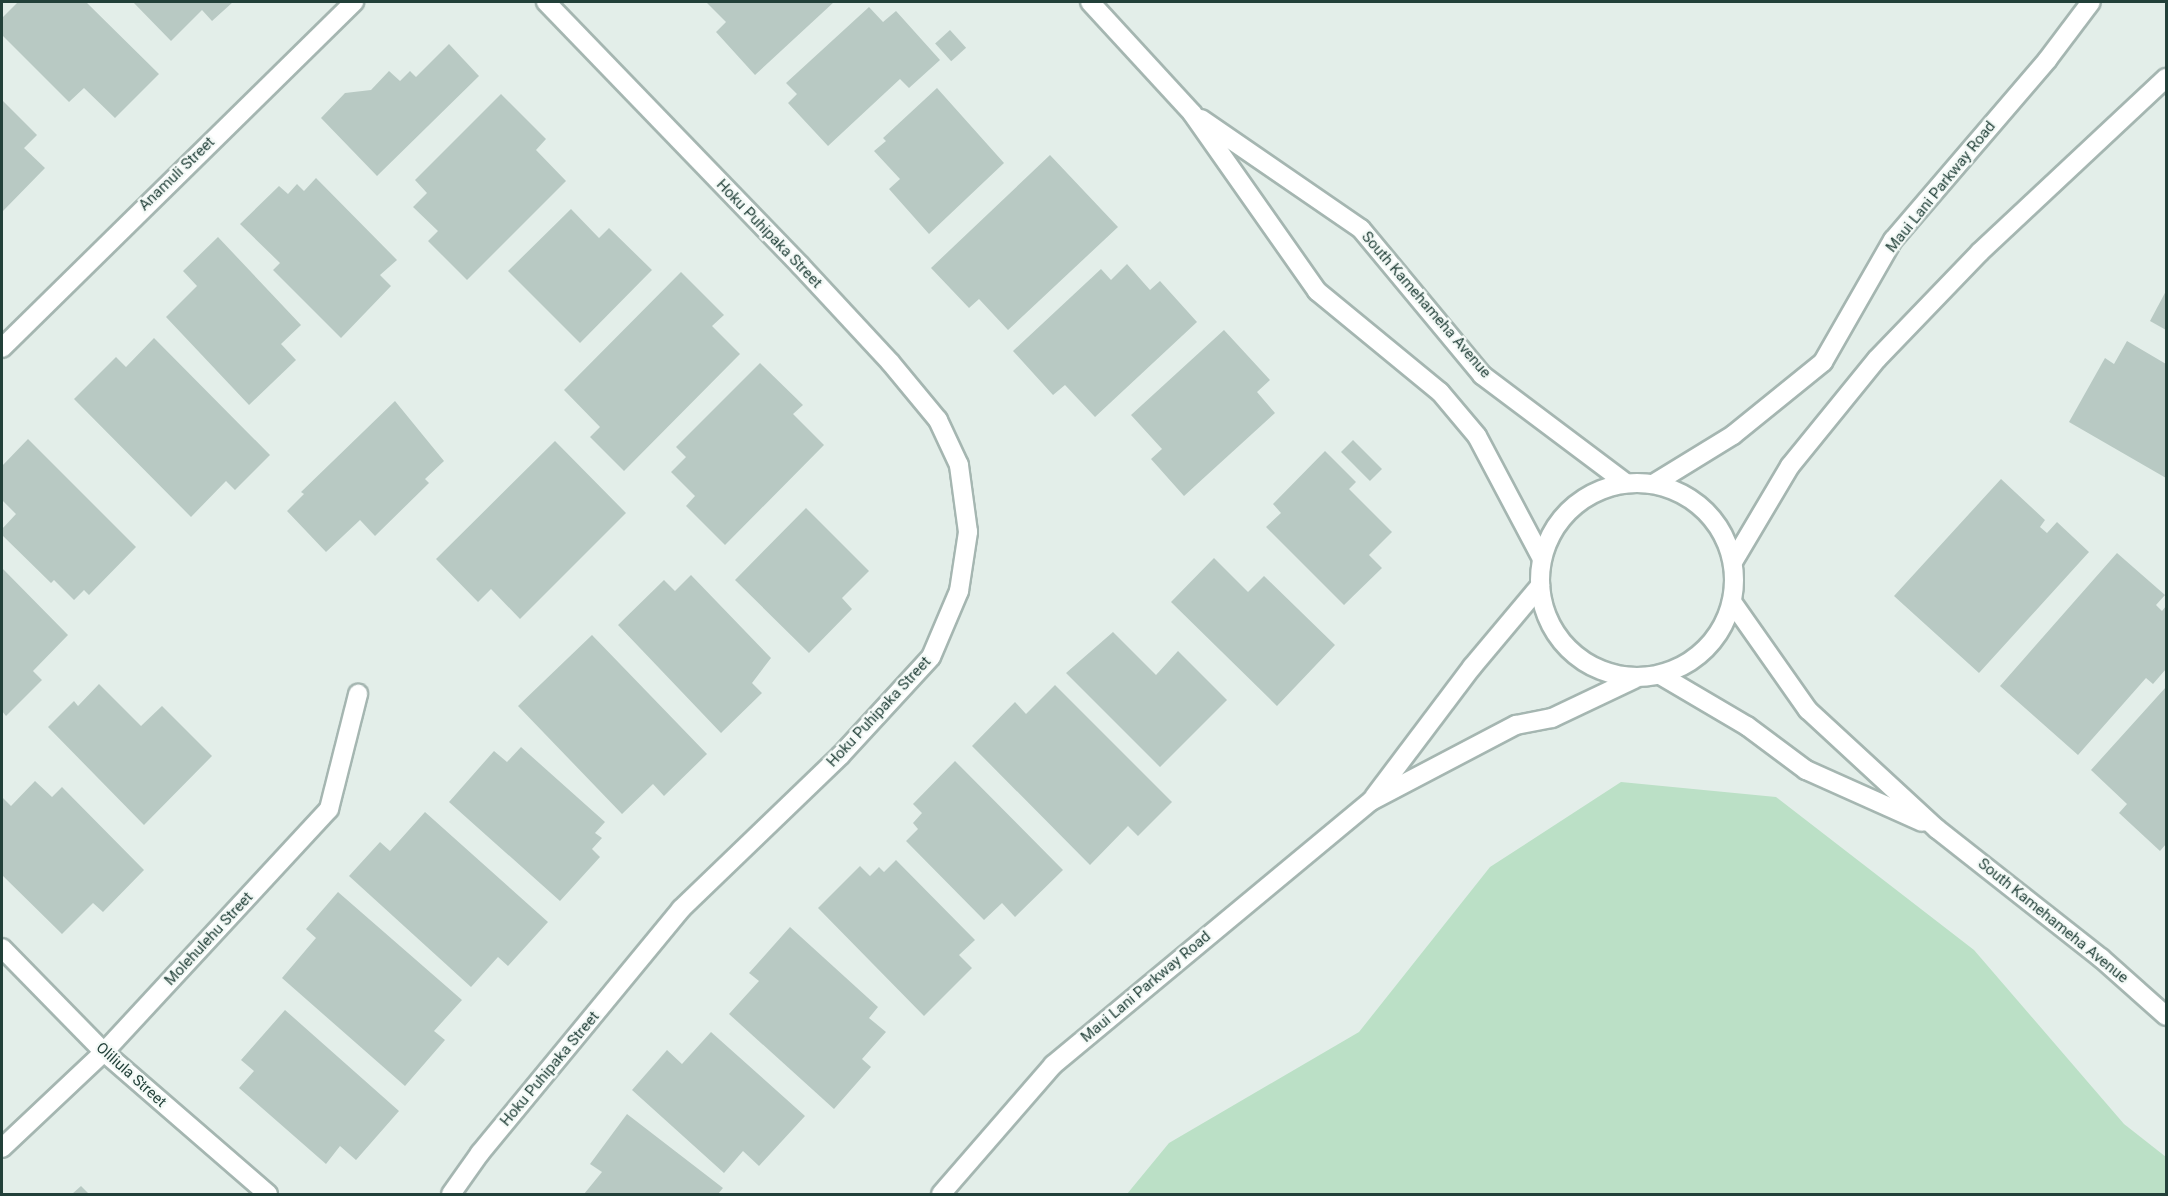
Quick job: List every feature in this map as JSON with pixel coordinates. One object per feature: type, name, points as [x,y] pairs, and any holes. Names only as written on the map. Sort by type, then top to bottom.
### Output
[{"type":"street","name":"Anamuli Street","points":[[2,348],[354,2]]},
{"type":"street","name":"Hoku Puhipaka Street","points":[[451,1194],[480,1153],[681,909],[840,756],[931,657],[959,591],[968,532],[959,465],[938,420],[852,321],[546,2]]},
{"type":"street","name":"South Kamehameha Avenue","points":[[1090,2],[1192,113],[1317,291],[1440,392],[1477,436],[1541,556]]},
{"type":"street","name":"Maui Lani Parkway Road","points":[[1655,483],[1733,435],[1823,362],[1893,240],[2048,59],[2091,2]]},
{"type":"street","points":[[1733,562],[1790,466],[1877,359],[1980,252],[2166,78]]},
{"type":"street","name":"South Kamehameha Avenue","points":[[1192,113],[1361,229],[1482,375],[1626,483]]},
{"type":"street","points":[[1626,483],[1655,483],[1683,494],[1706,512],[1722,531],[1733,562],[1732,603],[1710,646],[1688,664],[1662,676],[1634,679],[1606,674],[1590,665],[1561,641],[1546,615],[1540,586],[1541,556],[1553,528],[1572,507],[1597,490],[1626,483]]},
{"type":"street","name":"Maui Lani Parkway Road","points":[[1371,801],[1472,667],[1540,586]]},
{"type":"street","name":"South Kamehameha Avenue","points":[[1732,603],[1808,710],[1937,829],[2101,958],[2166,1016]]},
{"type":"street","name":"South Kamehameha Avenue","points":[[1662,676],[1747,726],[1806,770],[1937,829]]},
{"type":"street","name":"Maui Lani Parkway Road","points":[[941,1194],[1053,1065],[1371,801],[1516,725],[1552,718],[1634,679]]},
{"type":"street","name":"Molehulehu Street","points":[[2,1148],[104,1052],[329,809],[358,694]]},
{"type":"street","name":"Oliliula Street","points":[[2,948],[104,1052],[267,1194]]},
{"type":"green space","points":[[1621,782],[1776,797],[1974,950],[2124,1124],[2166,1157],[2166,1194],[1127,1194],[1169,1143],[1359,1032],[1490,867]]},
{"type":"building","points":[[18,2],[86,2],[159,74],[115,118],[84,88],[69,102],[2,35],[2,18]]},
{"type":"building","points":[[133,2],[233,2],[212,21],[202,10],[171,41]]},
{"type":"building","points":[[706,2],[834,2],[755,75],[716,32],[726,22]]},
{"type":"building","points":[[869,7],[883,22],[896,11],[940,60],[909,88],[900,79],[828,146],[788,103],[797,94],[786,83]]},
{"type":"building","points":[[950,30],[966,48],[951,61],[935,43]]},
{"type":"building","points":[[449,44],[479,76],[377,176],[321,118],[345,93],[371,90],[389,71],[400,81],[410,71],[416,77]]},
{"type":"building","points":[[937,88],[1004,163],[929,234],[889,189],[900,179],[874,151],[886,141],[883,138]]},
{"type":"building","points":[[501,94],[546,139],[536,150],[566,181],[467,280],[428,241],[438,231],[413,207],[427,193],[415,180]]},
{"type":"building","points":[[2,100],[37,135],[24,148],[45,168],[3,211]]},
{"type":"building","points":[[1050,155],[1118,227],[1008,330],[979,299],[969,308],[931,268]]},
{"type":"building","points":[[316,178],[397,260],[380,275],[391,286],[341,338],[273,270],[280,263],[240,224],[279,186],[288,194],[297,184],[304,191]]},
{"type":"building","points":[[571,209],[599,238],[609,228],[652,270],[580,343],[508,271]]},
{"type":"building","points":[[218,237],[301,325],[281,344],[296,360],[249,405],[166,317],[197,286],[183,271]]},
{"type":"building","points":[[1127,264],[1150,290],[1160,281],[1197,322],[1095,417],[1065,385],[1053,395],[1013,351],[1101,269],[1111,280]]},
{"type":"building","points":[[681,272],[724,315],[712,326],[740,354],[624,471],[590,437],[600,427],[564,390]]},
{"type":"building","points":[[2166,291],[2166,330],[2150,321]]},
{"type":"building","points":[[1224,330],[1270,380],[1257,392],[1275,413],[1184,496],[1151,459],[1162,449],[1131,415]]},
{"type":"building","points":[[154,338],[270,455],[235,490],[226,481],[191,517],[74,399],[116,357],[126,367]]},
{"type":"building","points":[[2127,341],[2166,364],[2166,478],[2069,422],[2105,358],[2114,364]]},
{"type":"building","points":[[760,363],[803,405],[793,414],[824,445],[725,545],[686,506],[695,496],[671,472],[686,457],[676,447]]},
{"type":"building","points":[[395,401],[444,461],[425,479],[429,483],[375,536],[360,520],[326,552],[287,511],[304,494],[301,492]]},
{"type":"building","points":[[28,439],[136,547],[89,595],[84,590],[74,600],[54,580],[51,583],[2,535],[2,529],[16,514],[2,500],[2,466]]},
{"type":"building","points":[[1353,440],[1382,469],[1370,481],[1341,452]]},
{"type":"building","points":[[555,441],[626,513],[520,619],[491,589],[478,602],[436,559]]},
{"type":"building","points":[[1325,451],[1356,482],[1349,489],[1392,532],[1369,555],[1382,568],[1344,605],[1266,527],[1281,513],[1273,504]]},
{"type":"building","points":[[2001,479],[2045,520],[2040,527],[2047,533],[2057,522],[2089,552],[1979,673],[1894,596]]},
{"type":"building","points":[[806,508],[869,571],[842,598],[852,609],[809,653],[735,580]]},
{"type":"building","points":[[2117,553],[2165,595],[2156,605],[2162,611],[2166,606],[2166,669],[2153,684],[2146,678],[2078,755],[2000,686]]},
{"type":"building","points":[[1214,558],[1248,592],[1264,576],[1335,645],[1277,706],[1171,602]]},
{"type":"building","points":[[2,568],[68,635],[33,671],[42,680],[6,716],[2,711]]},
{"type":"building","points":[[691,575],[771,658],[752,683],[762,693],[721,733],[618,625],[664,580],[675,591]]},
{"type":"building","points":[[1113,632],[1156,675],[1178,651],[1227,700],[1160,767],[1066,673]]},
{"type":"building","points":[[592,635],[707,754],[664,796],[653,784],[622,814],[518,706]]},
{"type":"building","points":[[99,684],[141,726],[162,706],[212,756],[144,825],[48,727],[74,701],[78,706]]},
{"type":"building","points":[[1055,685],[1172,802],[1138,836],[1128,826],[1090,865],[972,746],[1015,702],[1026,714]]},
{"type":"building","points":[[2166,687],[2166,844],[2160,851],[2119,813],[2127,804],[2091,770]]},
{"type":"building","points":[[521,747],[605,822],[595,833],[602,838],[592,849],[600,857],[560,901],[449,802],[494,751],[507,762]]},
{"type":"building","points":[[955,761],[1063,870],[1015,917],[1002,903],[984,920],[906,841],[918,829],[913,823],[922,813],[913,804]]},
{"type":"building","points":[[35,781],[52,797],[62,787],[144,870],[103,912],[93,903],[62,934],[2,875],[2,797],[11,806]]},
{"type":"building","points":[[425,812],[548,922],[508,966],[498,957],[471,987],[349,876],[380,842],[390,851]]},
{"type":"building","points":[[896,860],[975,940],[959,955],[972,968],[924,1016],[818,908],[860,866],[870,876],[879,867],[884,872]]},
{"type":"building","points":[[338,892],[462,1000],[434,1031],[445,1040],[405,1086],[282,978],[316,938],[306,929]]},
{"type":"building","points":[[790,927],[878,1007],[869,1018],[886,1032],[862,1059],[871,1067],[834,1109],[729,1014],[759,981],[749,973]]},
{"type":"building","points":[[285,1010],[399,1111],[356,1160],[340,1146],[326,1164],[239,1088],[254,1071],[241,1060]]},
{"type":"building","points":[[711,1032],[805,1116],[759,1166],[743,1151],[724,1173],[632,1090],[667,1050],[682,1064]]},
{"type":"building","points":[[627,1114],[723,1188],[718,1194],[584,1194],[602,1172],[590,1164]]},
{"type":"building","points":[[81,1186],[89,1194],[72,1194]]}]
